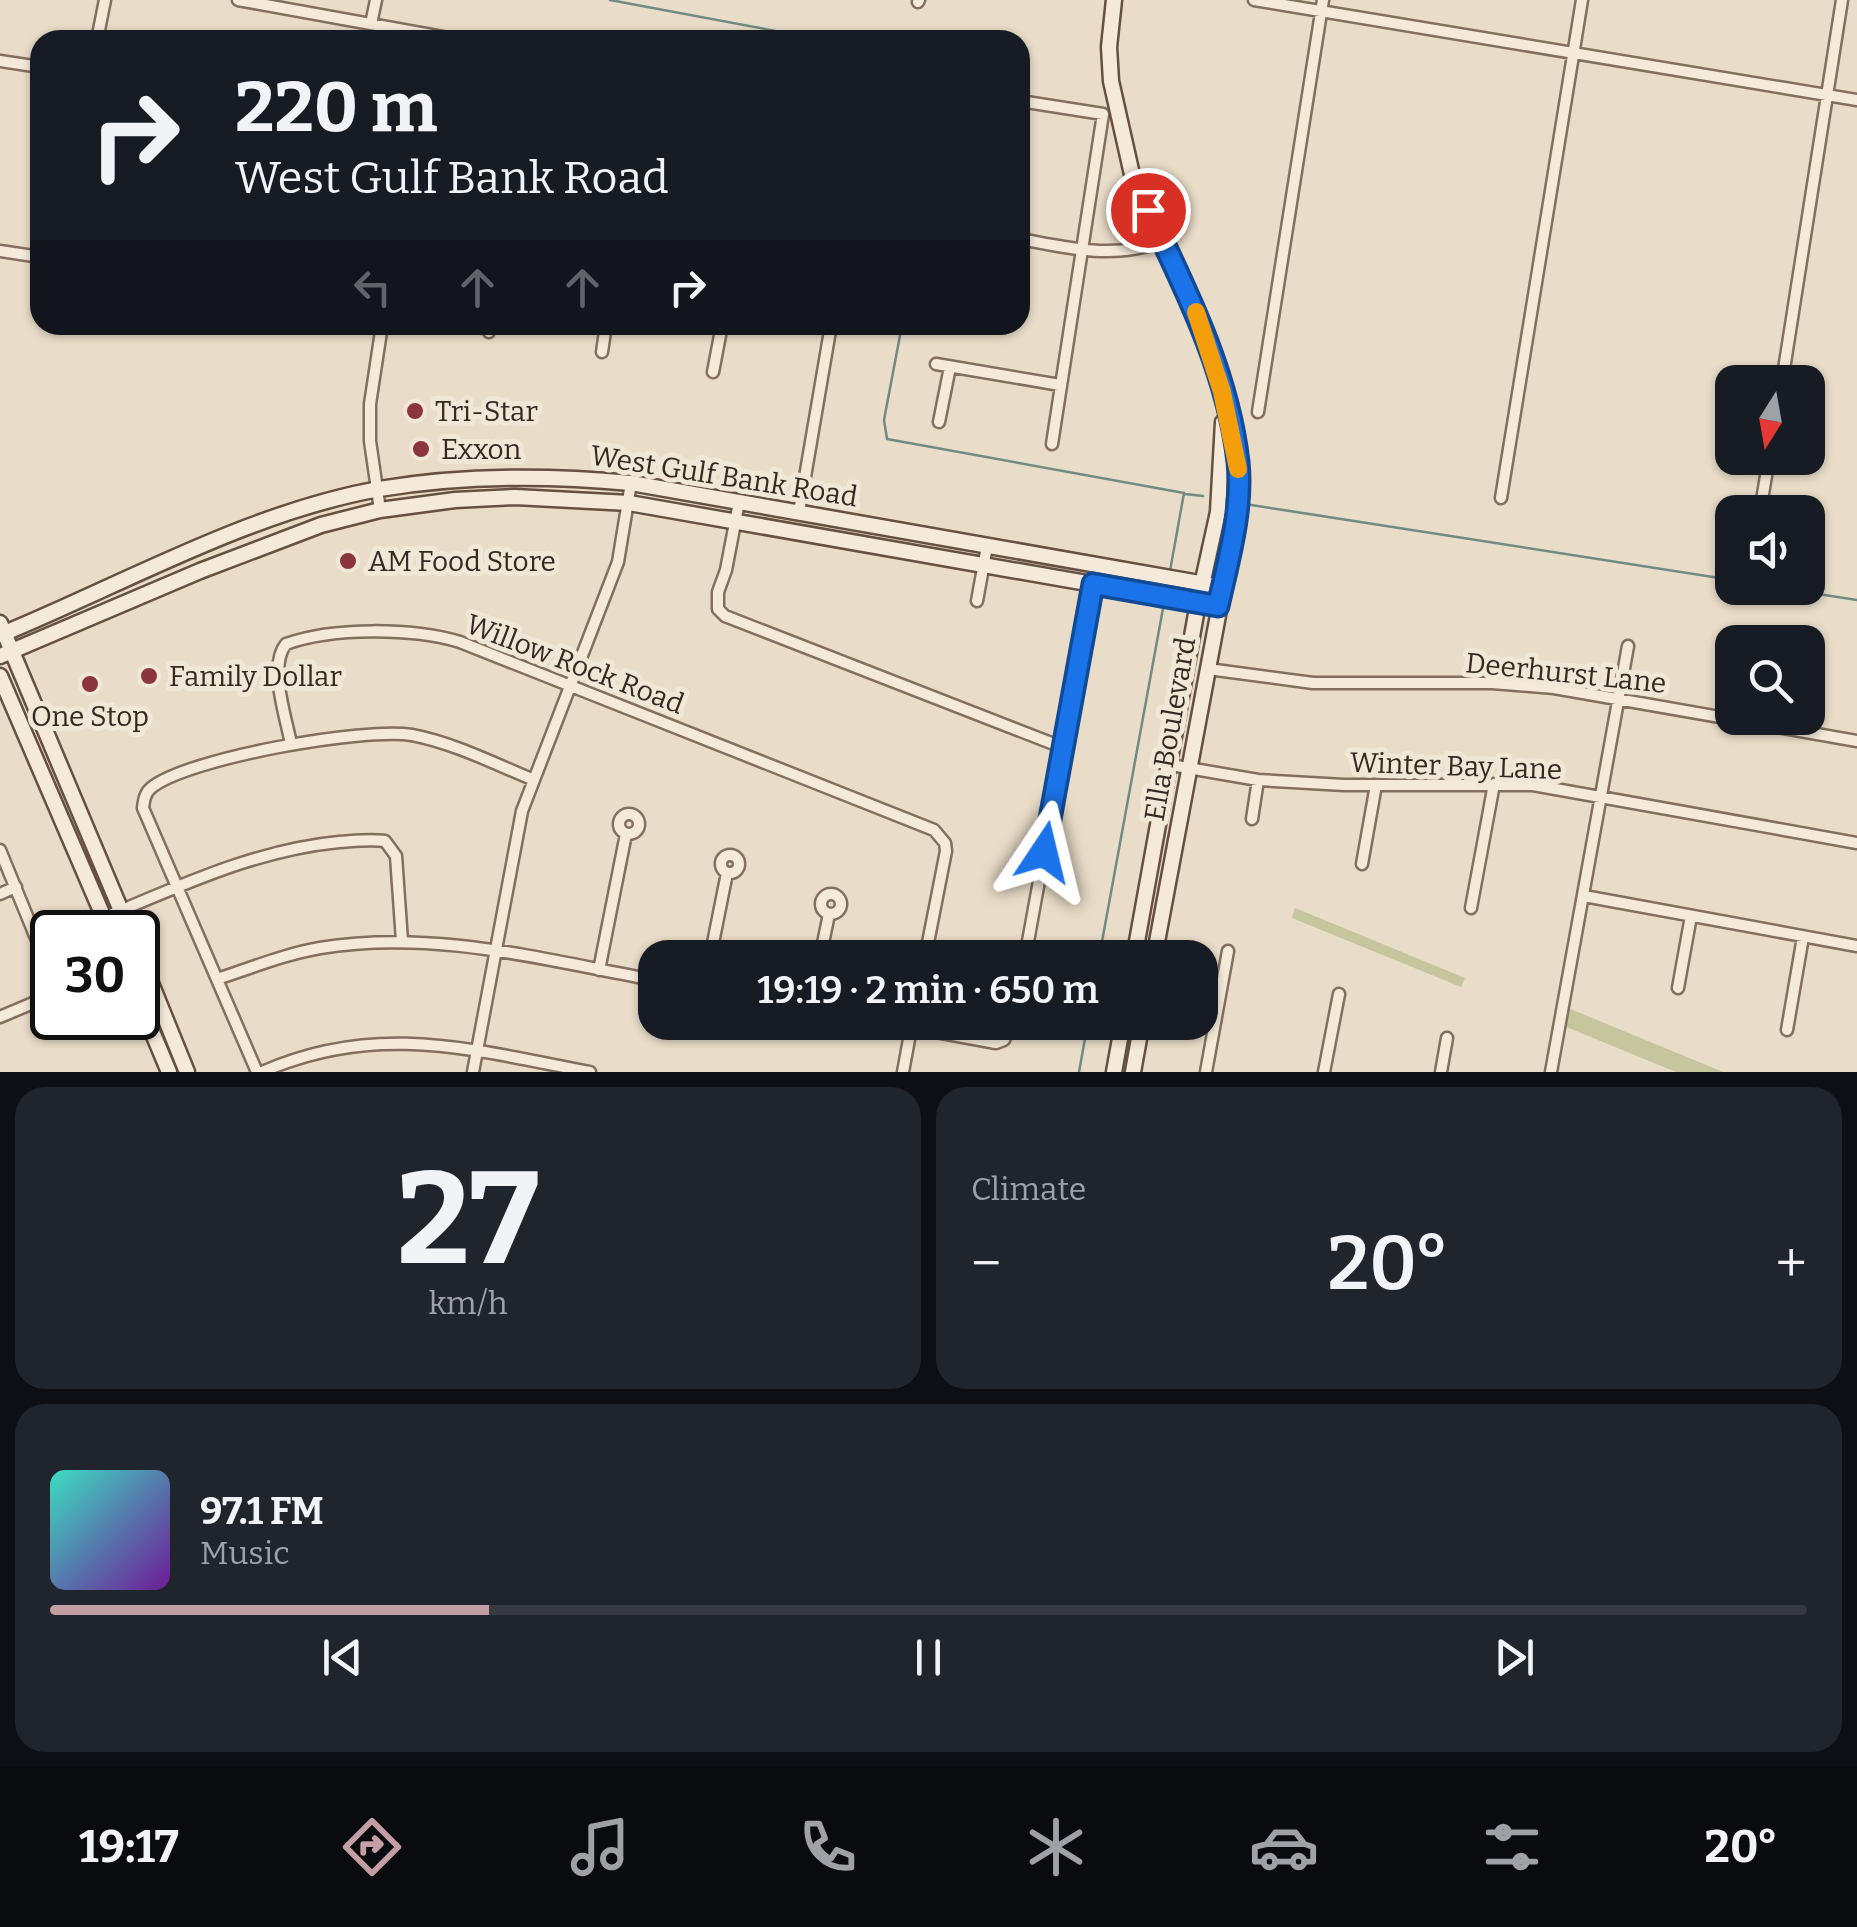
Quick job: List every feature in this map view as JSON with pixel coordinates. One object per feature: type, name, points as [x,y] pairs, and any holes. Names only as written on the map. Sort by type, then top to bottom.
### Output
[{"type":"main road","name":"Ella Boulevard","points":[[1114,0],[1108,47],[1110,115],[1132,180],[1202,324],[1238,463],[1236,519],[1157,940]]},
{"type":"main road","name":"Ella Boulevard","points":[[1137,940],[1218,512],[1223,456],[1222,392]]},
{"type":"main road","name":"West Gulf Bank Road","points":[[2,630],[261,523],[378,489],[514,476],[631,483],[1222,587]]},
{"type":"main road","points":[[514,476],[516,496]]},
{"type":"main road","name":"West Gulf Bank Road","points":[[6,654],[200,571],[322,525],[380,510],[516,496],[629,503],[1218,606]]},
{"type":"main road","points":[[192,552],[200,571]]},
{"type":"main road","points":[[2,630],[6,654],[121,910]]},
{"type":"main road","points":[[0,676],[101,910]]},
{"type":"main road","points":[[51,795],[69,788]]},
{"type":"main road","points":[[160,1005],[186,1068]]},
{"type":"main road","points":[[155,1040],[168,1072]]},
{"type":"main road","points":[[1114,1072],[1120,1040]]},
{"type":"main road","points":[[1133,1072],[1139,1040]]},
{"type":"street","points":[[98,30],[105,0]]},
{"type":"street","points":[[238,0],[397,30]]},
{"type":"street","points":[[371,24],[376,0]]},
{"type":"street","points":[[1254,0],[1322,5],[1857,100]]},
{"type":"street","points":[[1501,498],[1582,0]]},
{"type":"street","points":[[1785,365],[1842,0]]},
{"type":"street","points":[[1258,412],[1322,5]]},
{"type":"street","points":[[0,61],[30,66]]},
{"type":"street","points":[[1030,102],[1110,115],[1080,250],[1052,444]]},
{"type":"street","points":[[1030,240],[1080,250],[1126,252],[1162,241]]},
{"type":"street","points":[[0,250],[30,255]]},
{"type":"street","points":[[380,335],[370,404],[370,441],[380,510]]},
{"type":"street","points":[[602,352],[605,335]]},
{"type":"street","points":[[714,372],[720,335]]},
{"type":"street","points":[[799,512],[829,335]]},
{"type":"street","points":[[936,364],[1060,385]]},
{"type":"street","points":[[940,422],[950,366]]},
{"type":"street","points":[[472,1072],[518,825],[618,562],[631,483]]},
{"type":"street","points":[[740,502],[716,601],[725,616],[1064,748]]},
{"type":"street","points":[[977,601],[987,546]]},
{"type":"street","points":[[1028,940],[1093,584]]},
{"type":"street","name":"Willow Rock Road","points":[[291,744],[277,658],[286,644],[392,632],[437,635],[935,830],[945,843],[946,852],[928,940]]},
{"type":"street","points":[[1551,1072],[1628,646]]},
{"type":"street","name":"Deerhurst Lane","points":[[1208,669],[1287,682],[1508,683],[1620,697],[1857,740]]},
{"type":"street","points":[[534,780],[434,740],[408,734],[340,736],[198,768],[151,788],[144,797],[144,808],[259,1072],[314,1052],[374,1042],[430,1043],[590,1072]]},
{"type":"street","name":"Winter Bay Lane","points":[[1171,765],[1258,780],[1533,785],[1857,842]]},
{"type":"street","points":[[1252,819],[1258,780]]},
{"type":"street","points":[[1471,908],[1494,784]]},
{"type":"street","points":[[1362,864],[1376,785]]},
{"type":"street","points":[[599,970],[626,834]]},
{"type":"street","points":[[121,910],[214,871],[282,851],[385,841],[396,856],[402,941]]},
{"type":"street","points":[[0,850],[30,922]]},
{"type":"street","points":[[714,940],[727,874]]},
{"type":"street","points":[[0,894],[16,887]]},
{"type":"street","points":[[1584,896],[1857,946]]},
{"type":"street","points":[[824,940],[829,914]]},
{"type":"street","points":[[1678,988],[1691,916]]},
{"type":"street","points":[[1787,1030],[1803,937]]},
{"type":"street","points":[[217,979],[317,948],[402,941],[444,942],[638,977]]},
{"type":"street","points":[[1206,1072],[1228,951]]},
{"type":"street","points":[[1324,1072],[1339,994]]},
{"type":"street","points":[[0,1017],[30,1004]]},
{"type":"street","points":[[1441,1072],[1447,1038]]},
{"type":"street","points":[[904,1072],[909,1040]]},
{"type":"street","points":[[168,1072],[186,1068]]},
{"type":"green space","points":[[1295,908],[1465,978],[1461,987],[1292,918]]},
{"type":"green space","points":[[1568,1008],[1723,1072],[1676,1072],[1564,1026]]},
{"type":"waterway","points":[[610,0],[770,30]]},
{"type":"waterway","points":[[900,335],[884,420],[887,439],[1184,493],[1170,571]]},
{"type":"waterway","points":[[1185,494],[1203,496]]},
{"type":"waterway","points":[[1245,504],[1715,577]]},
{"type":"waterway","points":[[1825,595],[1857,600]]},
{"type":"waterway","points":[[1102,940],[1164,603]]},
{"type":"waterway","points":[[1079,1072],[1085,1040]]},
{"type":"slow traffic","points":[[1196,312],[1222,392],[1238,469]]},
{"type":"place","name":"Tri-Star","points":[[415,411]]},
{"type":"place","name":"Exxon","points":[[421,449]]},
{"type":"place","name":"AM Food Store","points":[[348,561]]},
{"type":"place","name":"Family Dollar","points":[[149,676]]},
{"type":"place","name":"One Stop","points":[[90,684]]},
{"type":"route","points":[[1044,852],[1093,584],[1218,606],[1236,519],[1238,463],[1222,392],[1202,324],[1148,210]]}]
